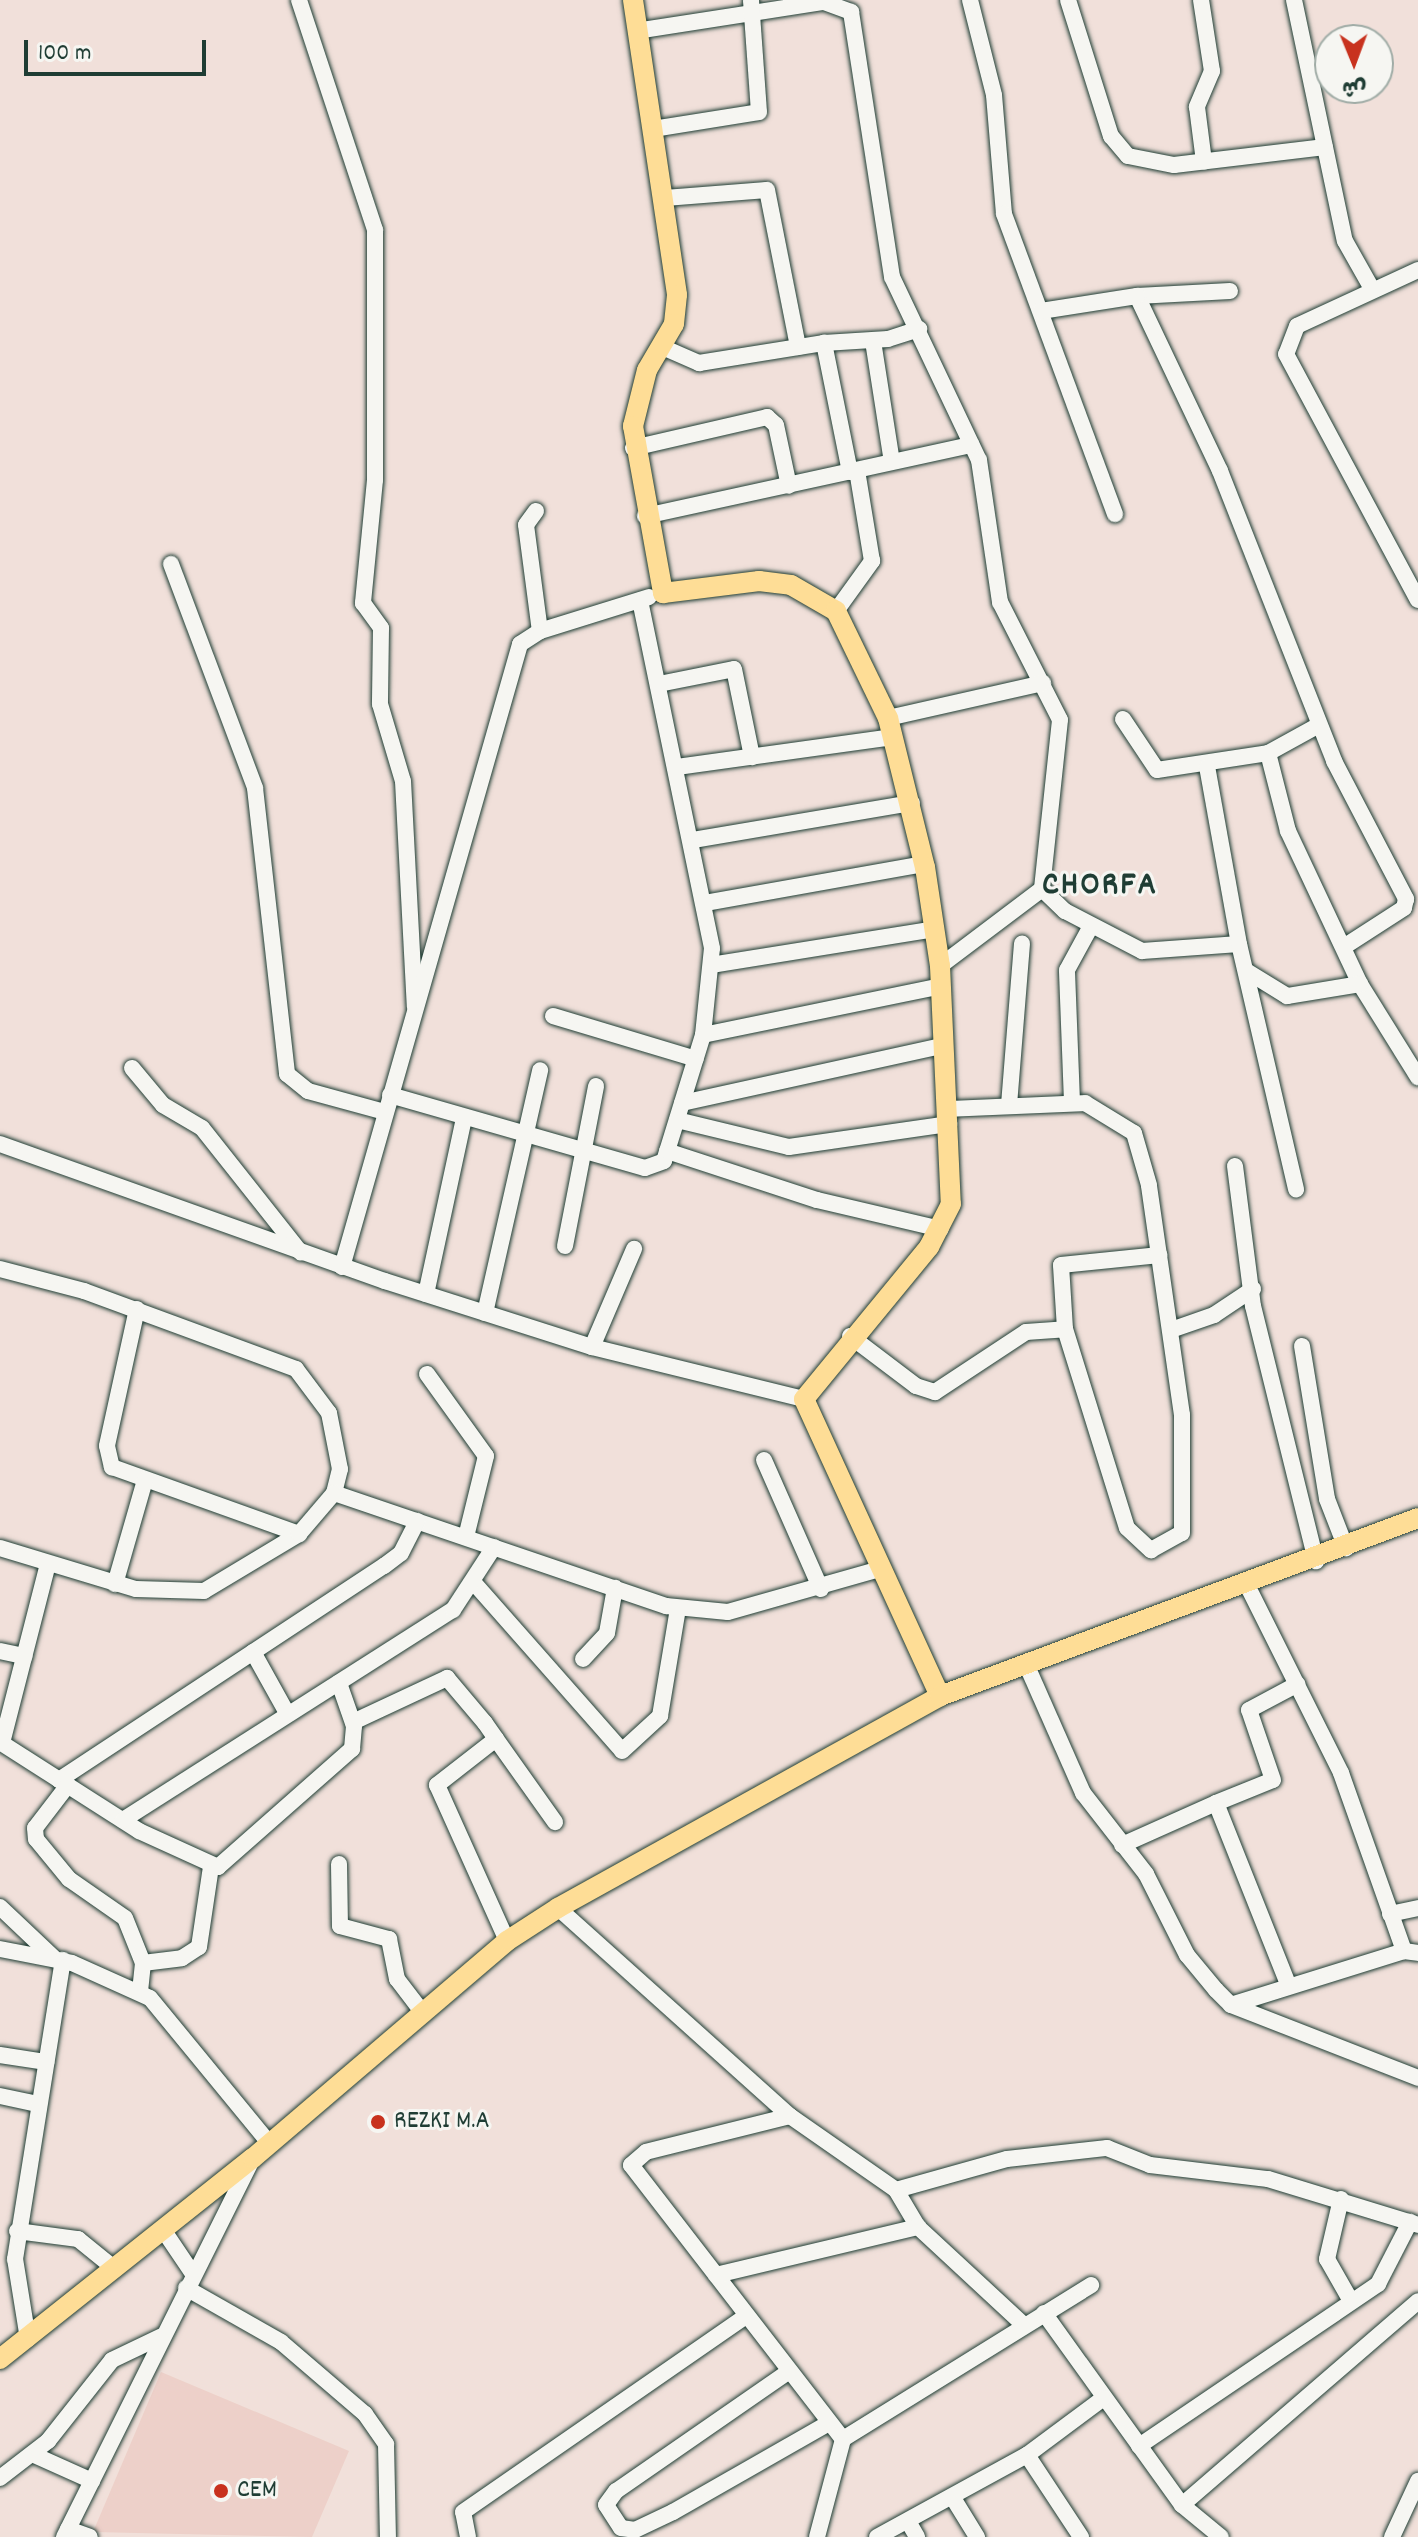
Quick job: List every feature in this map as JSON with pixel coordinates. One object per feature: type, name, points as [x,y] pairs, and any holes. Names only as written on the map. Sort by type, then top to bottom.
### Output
[{"type":"main road","points":[[633,0],[665,198],[677,295],[674,324],[660,346],[635,407],[633,448],[663,593],[759,581],[791,585],[836,611],[891,727],[925,864],[936,929],[953,1181],[941,1229],[850,1336],[804,1399],[940,1696]]},
{"type":"main road","points":[[0,2359],[253,2158],[507,1941],[558,1908],[940,1696],[1248,1587],[1418,1518]]},
{"type":"street","points":[[299,0],[375,230],[375,480],[363,603],[381,628],[380,704],[403,781],[415,1007]]},
{"type":"street","points":[[970,0],[994,95],[1004,214],[1115,514]]},
{"type":"street","points":[[1068,0],[1118,148],[1139,162],[1204,162],[1325,147]]},
{"type":"street","points":[[1201,0],[1212,71],[1197,107],[1204,162]]},
{"type":"street","points":[[1294,0],[1345,241],[1372,289]]},
{"type":"street","points":[[636,31],[752,7],[824,2],[851,12],[886,252],[971,445],[1000,602],[1043,683],[1061,738],[1042,889],[940,976],[703,1035]]},
{"type":"street","points":[[653,129],[759,112],[752,7]]},
{"type":"street","points":[[665,198],[767,190],[798,347]]},
{"type":"street","points":[[1416,275],[1372,289],[1297,326],[1286,354],[1413,582],[1418,600]]},
{"type":"street","points":[[1041,311],[1137,296],[1230,291]]},
{"type":"street","points":[[1137,296],[1220,471],[1319,725],[1407,903],[1345,946]]},
{"type":"street","points":[[660,346],[699,363],[824,343],[873,341],[919,329]]},
{"type":"street","points":[[873,341],[892,462]]},
{"type":"street","points":[[824,343],[872,561],[836,611]]},
{"type":"street","points":[[633,448],[767,417],[776,425],[789,486]]},
{"type":"street","points":[[645,516],[971,445]]},
{"type":"street","points":[[536,511],[526,525],[540,631]]},
{"type":"street","points":[[171,564],[255,788],[287,1074],[308,1091],[385,1112]]},
{"type":"street","points":[[342,1267],[520,644],[540,631],[663,593]]},
{"type":"street","points":[[390,1095],[653,1168],[667,1151],[703,1035],[711,965],[705,903],[693,840],[640,600]]},
{"type":"street","points":[[659,684],[734,669],[752,757]]},
{"type":"street","points":[[677,767],[752,757],[891,727],[1043,683]]},
{"type":"street","points":[[1123,719],[1157,770],[1207,767],[1268,753],[1319,725]]},
{"type":"street","points":[[1268,753],[1288,831],[1345,946],[1360,984],[1418,1077]]},
{"type":"street","points":[[1207,767],[1239,944],[1248,972],[1296,1189]]},
{"type":"street","points":[[693,840],[912,803]]},
{"type":"street","points":[[705,903],[925,864]]},
{"type":"street","points":[[1042,889],[1091,926],[1142,951],[1239,944]]},
{"type":"street","points":[[1072,1102],[1067,970],[1091,926]]},
{"type":"street","points":[[711,965],[936,929]]},
{"type":"street","points":[[1009,1105],[1022,944]]},
{"type":"street","points":[[1248,972],[1287,996],[1360,984]]},
{"type":"street","points":[[553,1016],[696,1059]]},
{"type":"street","points":[[682,1103],[945,1045]]},
{"type":"street","points":[[132,1068],[163,1105],[202,1128],[301,1253]]},
{"type":"street","points":[[485,1313],[528,1135],[540,1070]]},
{"type":"street","points":[[565,1246],[588,1151],[596,1086]]},
{"type":"street","points":[[677,1120],[789,1147],[1009,1105],[1072,1102],[1105,1110],[1134,1133],[1159,1255],[1171,1330],[1185,1522],[1175,1543],[1151,1550],[1127,1528],[1065,1329],[1061,1265],[1159,1255]]},
{"type":"street","points":[[426,1294],[464,1118]]},
{"type":"street","points":[[0,1144],[301,1253],[592,1347],[804,1399]]},
{"type":"street","points":[[667,1151],[817,1200],[941,1229]]},
{"type":"street","points":[[1235,1166],[1253,1289],[1285,1454],[1316,1561]]},
{"type":"street","points":[[592,1347],[634,1249]]},
{"type":"street","points":[[0,1269],[137,1309],[296,1369],[329,1413],[340,1469],[334,1493],[299,1534],[204,1591],[175,1596],[115,1584],[0,1548]]},
{"type":"street","points":[[1171,1330],[1214,1315],[1253,1289]]},
{"type":"street","points":[[137,1309],[106,1454],[112,1467],[299,1534]]},
{"type":"street","points":[[850,1336],[916,1386],[935,1392],[1026,1332],[1065,1329]]},
{"type":"street","points":[[1302,1346],[1327,1499],[1346,1548]]},
{"type":"street","points":[[427,1374],[486,1456],[466,1537]]},
{"type":"street","points":[[764,1460],[821,1589]]},
{"type":"street","points":[[115,1584],[145,1480]]},
{"type":"street","points":[[334,1493],[678,1608],[728,1612],[821,1589],[883,1568]]},
{"type":"street","points":[[140,1991],[143,1963],[122,1914],[69,1879],[36,1839],[35,1828],[64,1783],[401,1553],[417,1521]]},
{"type":"street","points":[[123,1820],[453,1610],[475,1584],[494,1547]]},
{"type":"street","points":[[48,1564],[1,1743],[123,1820],[211,1867],[228,1862],[347,1754],[353,1722],[339,1683]]},
{"type":"street","points":[[475,1584],[622,1751],[660,1716],[678,1608]]},
{"type":"street","points":[[1231,2005],[1288,1984],[1411,1952],[1390,1914],[1341,1773],[1248,1587]]},
{"type":"street","points":[[583,1659],[607,1633],[615,1588]]},
{"type":"street","points":[[0,1651],[24,1656]]},
{"type":"street","points":[[253,1652],[287,1713]]},
{"type":"street","points":[[1027,1666],[1083,1793],[1146,1874],[1187,1955],[1231,2005],[1418,2078]]},
{"type":"street","points":[[353,1722],[447,1678],[496,1739],[555,1822]]},
{"type":"street","points":[[1122,1845],[1273,1780],[1249,1710],[1298,1684]]},
{"type":"street","points":[[496,1739],[437,1785],[507,1941]]},
{"type":"street","points":[[1216,1803],[1288,1984]]},
{"type":"street","points":[[339,1864],[340,1926],[389,1939],[397,1979],[423,2013]]},
{"type":"street","points":[[143,1963],[182,1958],[199,1947],[211,1867]]},
{"type":"street","points":[[0,1907],[58,1959]]},
{"type":"street","points":[[558,1908],[790,2116],[896,2190],[918,2227],[1024,2325]]},
{"type":"street","points":[[1390,1914],[1418,1908]]},
{"type":"street","points":[[0,1949],[58,1959],[140,1991],[269,2143]]},
{"type":"street","points":[[28,2339],[7,2260],[17,2231],[46,2062],[58,1959]]},
{"type":"street","points":[[0,2055],[46,2062]]},
{"type":"street","points":[[0,2096],[38,2104]]},
{"type":"street","points":[[790,2116],[631,2160],[745,2317],[843,2439]]},
{"type":"street","points":[[896,2190],[1085,2147],[1341,2199],[1414,2224],[1384,2277],[1139,2446]]},
{"type":"street","points":[[90,2537],[66,2533],[253,2158]]},
{"type":"street","points":[[1341,2199],[1327,2259],[1351,2301]]},
{"type":"street","points":[[716,2275],[918,2227]]},
{"type":"street","points":[[17,2231],[78,2239],[115,2269]]},
{"type":"street","points":[[164,2231],[190,2281],[281,2342],[365,2414],[386,2444],[388,2537]]},
{"type":"street","points":[[817,2537],[843,2439],[1091,2285]]},
{"type":"street","points":[[1182,2505],[1418,2301]]},
{"type":"street","points":[[1044,2313],[1102,2399],[1182,2505],[1221,2537]]},
{"type":"street","points":[[468,2537],[463,2512],[745,2317]]},
{"type":"street","points":[[0,2478],[32,2454],[112,2360],[162,2336]]},
{"type":"street","points":[[788,2372],[616,2491],[606,2505],[621,2528],[635,2530],[673,2512],[829,2423]]},
{"type":"street","points":[[877,2537],[913,2530],[953,2498],[1027,2455],[1102,2399]]},
{"type":"street","points":[[32,2454],[92,2481]]},
{"type":"street","points":[[1027,2455],[1081,2537]]},
{"type":"street","points":[[1392,2537],[1418,2481]]},
{"type":"street","points":[[953,2498],[977,2537]]},
{"type":"shaded area","name":"CEM","points":[[161,2372],[349,2451],[312,2537],[93,2532]]},
{"type":"place","name":"REZKI M.A","points":[[378,2122]]},
{"type":"place","name":"CEM","points":[[221,2491]]},
{"type":"district","name":"CHORFA","points":[[1100,887]]}]
